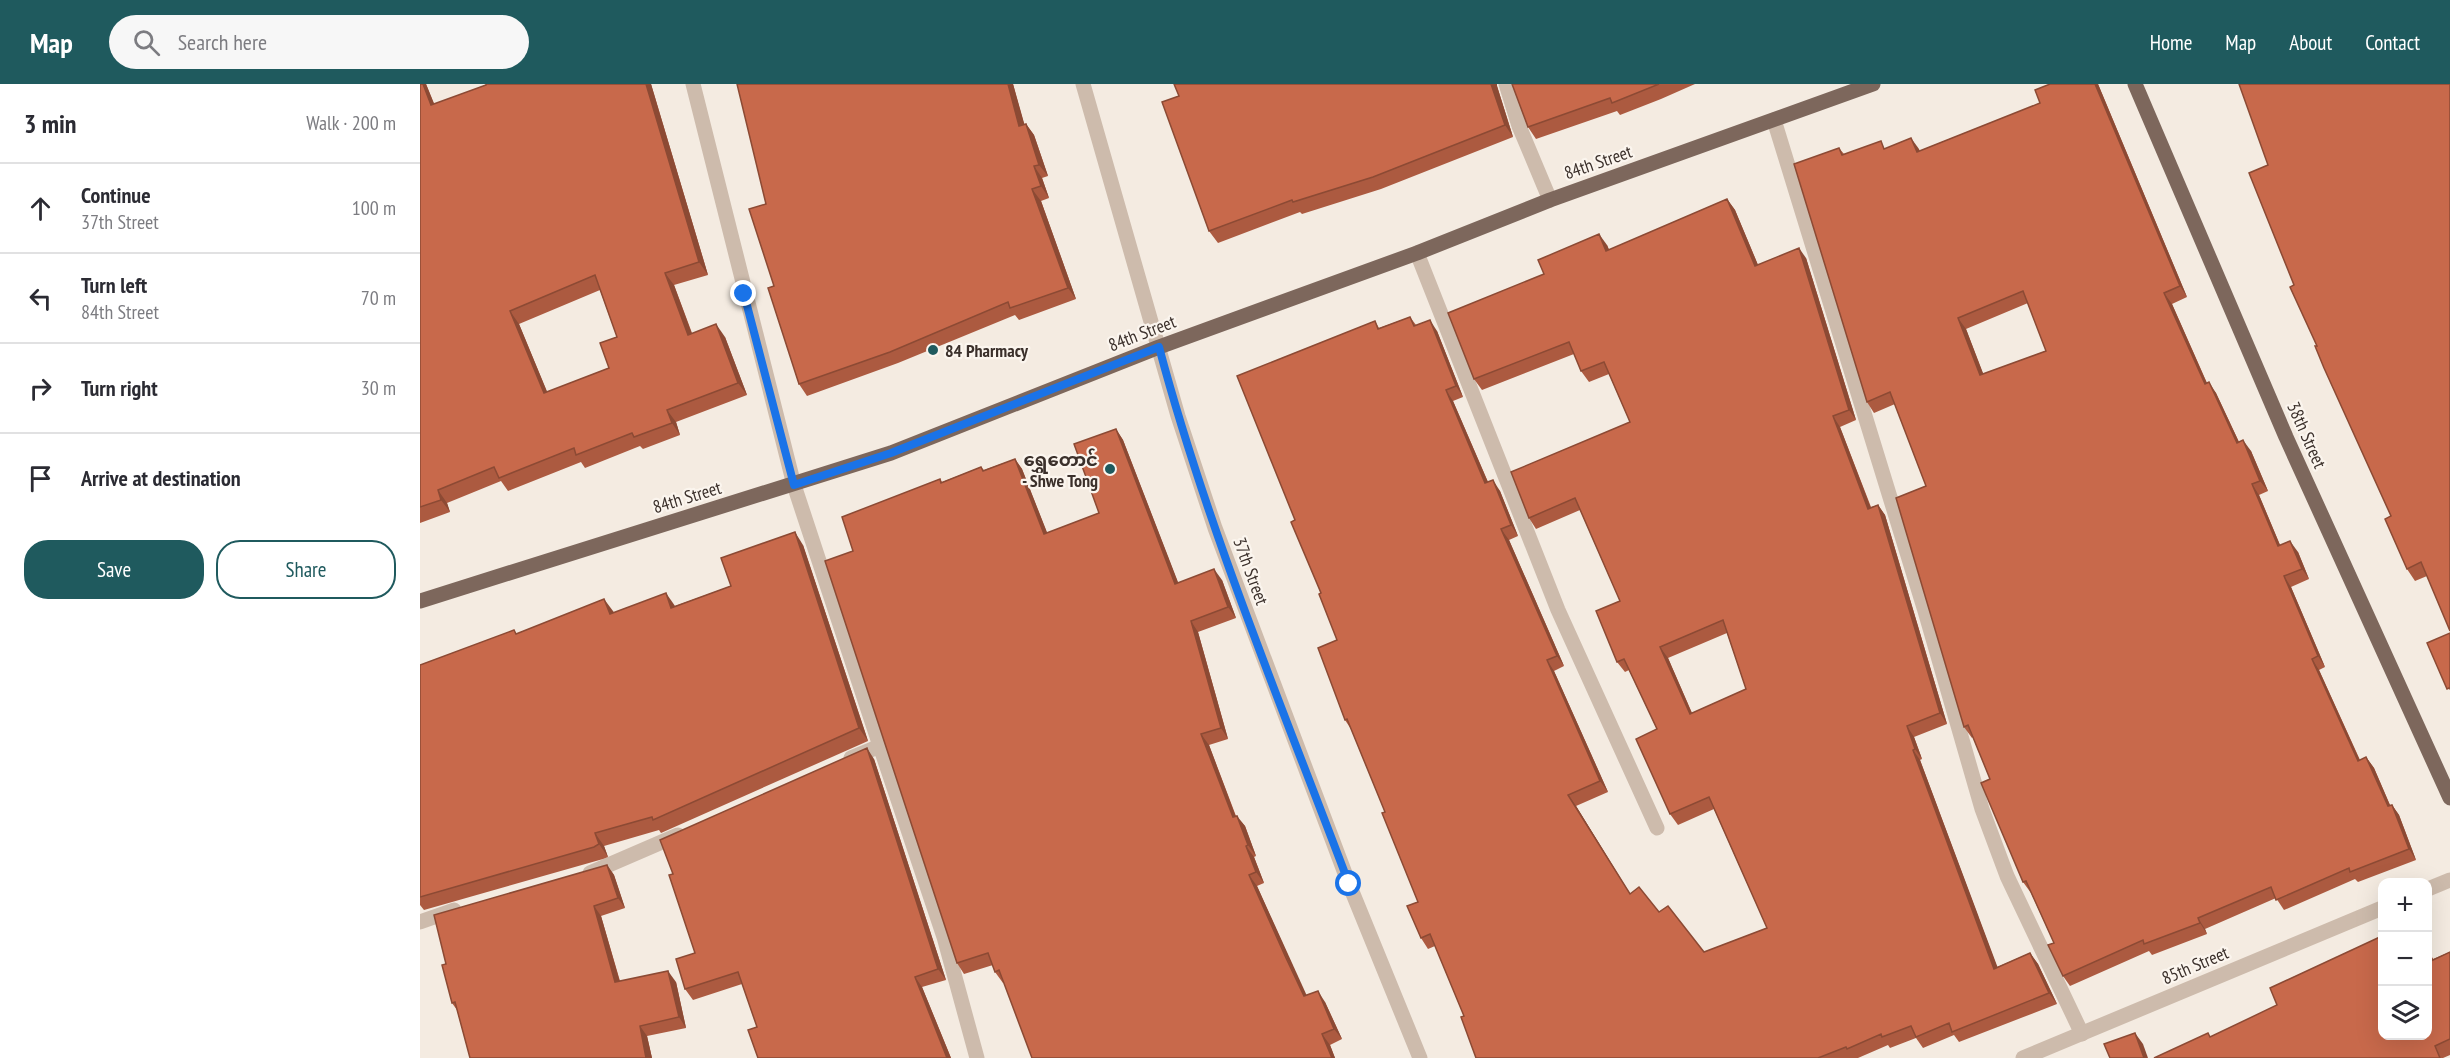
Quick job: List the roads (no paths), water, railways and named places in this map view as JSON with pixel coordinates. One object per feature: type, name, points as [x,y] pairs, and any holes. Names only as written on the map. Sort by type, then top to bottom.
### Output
[{"type":"main road","name":"84th Street","points":[[420,602],[902,449],[1159,347],[1417,253],[1550,200],[1873,84]]},
{"type":"main road","name":"38th Street","points":[[2135,84],[2281,426],[2450,798]]},
{"type":"street","points":[[693,84],[794,485],[944,937],[977,1058]]},
{"type":"street","name":"37th Street","points":[[1083,84],[1178,416],[1250,626],[1349,884],[1420,1058]]},
{"type":"street","points":[[1506,84],[1519,126],[1550,200]]},
{"type":"street","points":[[1774,120],[1925,611],[1982,809],[2007,876],[2082,1034]]},
{"type":"street","points":[[1417,253],[1558,610],[1657,828]]},
{"type":"street","points":[[838,764],[880,746]]},
{"type":"street","points":[[577,877],[606,868],[687,831]]},
{"type":"street","points":[[2432,887],[2450,880]]},
{"type":"street","points":[[420,922],[473,904]]},
{"type":"street","name":"85th Street","points":[[2023,1058],[2378,910]]},
{"type":"place","name":"84 Pharmacy","points":[[933,350]]},
{"type":"place","name":"ရွှေတောင် - Shwe Tong","points":[[1110,469]]}]
